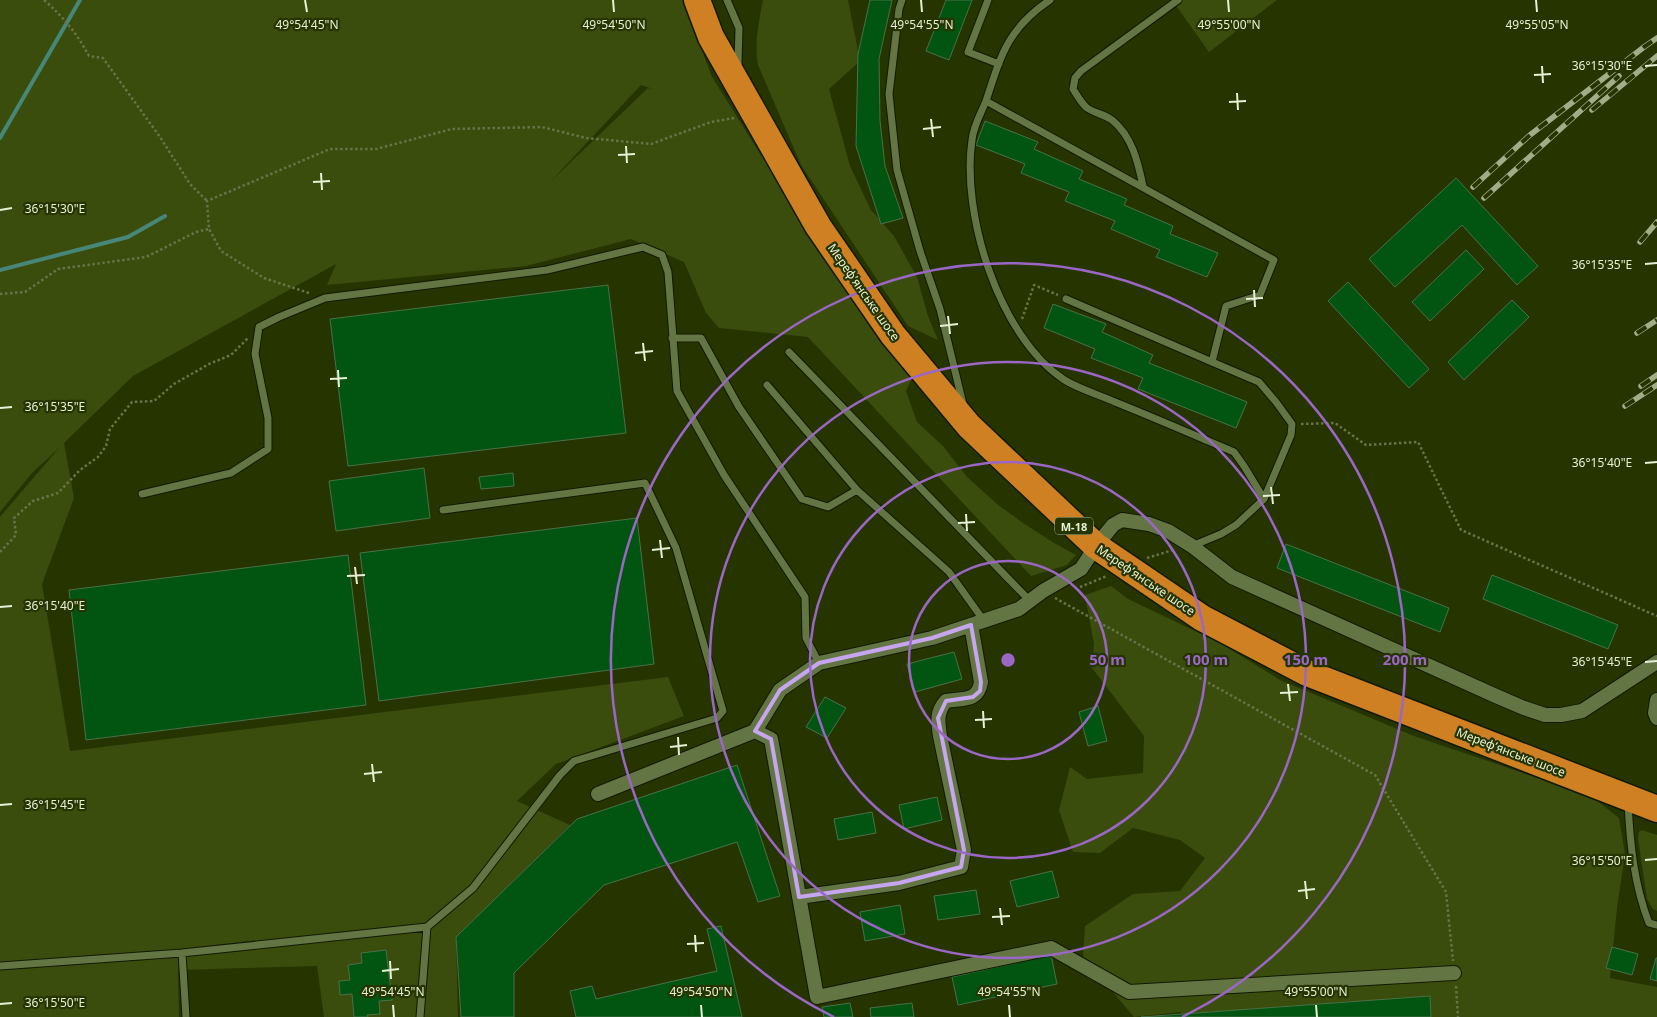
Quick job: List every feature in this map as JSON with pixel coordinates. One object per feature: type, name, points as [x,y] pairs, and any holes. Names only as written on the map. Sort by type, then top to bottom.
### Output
[{"type":"highway","name":"Мереф’янське шосе","points":[[697,0],[711,37],[818,226],[892,335],[969,426],[1096,546],[1202,618],[1307,673],[1657,809]]},
{"type":"street","points":[[598,794],[755,731],[780,690],[819,663],[932,638],[1019,609],[1043,591],[1081,569],[1113,525],[1122,520],[1149,524],[1168,531],[1192,546],[1232,577],[1524,708],[1545,715],[1561,715],[1582,711],[1657,662]]},
{"type":"street","points":[[799,897],[899,884],[961,867],[964,850],[940,736],[938,718],[940,708],[946,701],[973,697],[980,691],[977,623]]},
{"type":"street","points":[[1657,700],[1655,713],[1657,718]]},
{"type":"street","points":[[755,731],[771,739],[817,996],[1051,948],[1129,992],[1454,973]]},
{"type":"lane","points":[[728,0],[739,28],[737,83]]},
{"type":"lane","points":[[902,0],[889,94],[897,170],[920,250],[940,309],[969,426]]},
{"type":"lane","points":[[988,0],[968,52],[999,64]]},
{"type":"lane","points":[[1050,0],[1034,11],[1018,27],[1006,46],[972,138],[970,168],[973,204],[984,258],[1000,301],[1039,359],[1063,380],[1234,452],[1264,499]]},
{"type":"lane","points":[[1143,186],[1134,149],[1112,120],[1086,107],[1073,89],[1074,78],[1178,0]]},
{"type":"lane","points":[[986,101],[1274,260],[1260,295],[1226,306],[1212,362]]},
{"type":"lane","points":[[142,494],[231,473],[268,449],[268,418],[255,354],[259,327],[279,317],[325,298],[547,270],[643,247],[662,255],[668,272],[677,391],[724,475],[805,597],[806,638],[819,663]]},
{"type":"lane","points":[[1066,299],[1259,382],[1292,424],[1291,435],[1264,499],[1236,525],[1221,534],[1192,546]]},
{"type":"lane","points":[[672,338],[701,338],[739,407],[802,499],[828,507],[857,490]]},
{"type":"lane","points":[[789,352],[1030,601]]},
{"type":"lane","points":[[767,385],[857,490],[949,572],[977,623]]},
{"type":"lane","points":[[0,966],[182,953],[427,927],[473,888],[560,775],[574,761],[717,718],[723,711],[676,548],[645,483],[443,510]]},
{"type":"lane","points":[[1627,797],[1632,849],[1641,903],[1649,923],[1657,925]]},
{"type":"lane","points":[[420,1017],[427,927]]},
{"type":"lane","points":[[182,953],[186,1017]]},
{"type":"path","points":[[44,0],[65,19],[89,56],[103,58],[160,137],[190,184],[207,201],[210,229],[221,251],[264,278],[325,298]]},
{"type":"path","points":[[207,201],[330,149],[376,149],[452,129],[542,128],[586,138],[651,144],[711,122],[754,114]]},
{"type":"path","points":[[0,294],[25,292],[58,269],[146,257],[196,232],[210,229]]},
{"type":"path","points":[[1018,330],[1034,285],[1066,299]]},
{"type":"path","points":[[0,552],[16,536],[14,518],[32,501],[58,494],[80,470],[98,458],[106,446],[110,429],[132,402],[154,401],[174,384],[209,364],[231,355],[259,327]]},
{"type":"path","points":[[1292,424],[1336,423],[1366,445],[1418,442],[1461,530],[1657,616]]},
{"type":"path","points":[[1143,559],[1192,546]]},
{"type":"path","points":[[1043,591],[1375,775],[1446,892],[1458,1017]]},
{"type":"highlighted area","points":[[971,625],[981,682],[980,691],[973,697],[946,701],[938,718],[964,850],[961,867],[899,883],[799,897],[771,739],[755,731],[780,690],[819,663],[932,638]]},
{"type":"green space","points":[[0,0],[683,0],[712,77],[806,227],[914,374],[906,391],[917,422],[943,446],[967,477],[997,504],[1023,523],[1076,555],[1067,565],[1031,576],[808,337],[719,328],[706,313],[684,262],[631,239],[526,266],[327,285],[336,264],[133,376],[64,443],[74,498],[42,584],[70,751],[668,677],[684,716],[556,764],[517,801],[570,825],[456,937],[458,1017],[324,1017],[317,966],[178,970],[179,1017],[0,1017],[0,517],[59,448],[32,473],[0,512]],"holes":[[[641,85],[653,89],[648,88],[551,181]]]},
{"type":"green space","points":[[763,0],[848,0],[860,61],[829,89],[850,166],[871,210],[894,236],[917,277],[928,316],[938,340],[908,326],[801,165],[758,65],[757,40]]},
{"type":"green space","points":[[1172,0],[1277,0],[1209,52]]},
{"type":"green space","points":[[1111,586],[1128,599],[1220,643],[1280,680],[1414,736],[1591,796],[1619,818],[1625,854],[1610,978],[1657,987],[1657,1017],[1431,1017],[1429,996],[1181,1014],[1181,1012],[1134,1017],[1083,956],[1085,926],[1133,894],[1180,891],[1205,858],[1180,840],[1133,828],[1100,853],[1073,852],[1059,810],[1070,767],[1087,779],[1143,773],[1144,736],[1092,668],[1094,644],[1085,595]]},
{"type":"green space","points":[[1642,830],[1657,835],[1657,911],[1653,909],[1647,899],[1638,838],[1639,832]]},
{"type":"building","points":[[870,0],[892,0],[879,59],[880,121],[885,166],[903,218],[881,224],[856,146],[858,54]]},
{"type":"building","points":[[946,0],[972,0],[949,60],[926,51]]},
{"type":"building","points":[[985,121],[1038,142],[1034,149],[1083,171],[1079,179],[1127,199],[1124,205],[1173,226],[1170,234],[1218,253],[1207,277],[1156,257],[1160,250],[1111,229],[1115,221],[1065,201],[1069,192],[1021,173],[1025,164],[976,145]]},
{"type":"building","points":[[1456,178],[1538,266],[1517,285],[1462,225],[1395,287],[1369,259]]},
{"type":"building","points":[[1466,250],[1484,269],[1430,321],[1412,302]]},
{"type":"building","points":[[1348,282],[1429,369],[1409,388],[1328,301]]},
{"type":"building","points":[[608,285],[626,433],[348,466],[330,319]]},
{"type":"building","points":[[1512,300],[1529,317],[1464,380],[1448,362]]},
{"type":"building","points":[[1053,304],[1106,324],[1102,332],[1153,355],[1149,363],[1247,402],[1236,428],[1138,389],[1143,378],[1091,358],[1095,349],[1044,328]]},
{"type":"building","points":[[424,468],[430,518],[336,531],[329,481]]},
{"type":"building","points":[[513,473],[514,486],[481,489],[479,477]]},
{"type":"building","points":[[637,518],[654,664],[379,701],[360,553]]},
{"type":"building","points":[[1286,544],[1449,608],[1440,632],[1277,568]]},
{"type":"building","points":[[348,555],[366,705],[86,740],[69,590]]},
{"type":"building","points":[[1492,575],[1618,625],[1608,649],[1483,599]]},
{"type":"building","points":[[954,652],[962,679],[915,692],[907,664]]},
{"type":"building","points":[[825,697],[846,708],[827,738],[806,727]]},
{"type":"building","points":[[1098,706],[1107,741],[1088,746],[1079,712]]},
{"type":"building","points":[[737,765],[780,896],[758,902],[737,842],[604,885],[514,973],[514,1017],[461,1017],[456,937],[577,819]]},
{"type":"building","points":[[937,797],[942,820],[904,829],[899,805]]},
{"type":"building","points":[[872,812],[876,833],[838,840],[834,819]]},
{"type":"building","points":[[1052,871],[1059,897],[1017,907],[1010,881]]},
{"type":"building","points":[[976,890],[980,914],[938,920],[934,896]]},
{"type":"building","points":[[900,905],[905,934],[865,941],[860,912]]},
{"type":"building","points":[[721,926],[742,1017],[576,1017],[570,991],[592,986],[596,999],[717,971],[707,929]]},
{"type":"building","points":[[1612,947],[1638,954],[1632,975],[1606,968]]},
{"type":"building","points":[[386,950],[392,1000],[379,1001],[380,1014],[367,1015],[368,1017],[354,1017],[352,994],[340,995],[339,981],[350,980],[348,965],[362,963],[361,953]]},
{"type":"building","points":[[1051,955],[1057,984],[958,1005],[952,977]]},
{"type":"building","points":[[1657,958],[1657,981],[1650,979]]},
{"type":"building","points":[[1430,996],[1431,1017],[1141,1017]]},
{"type":"building","points":[[850,1003],[853,1017],[824,1017],[822,1007]]},
{"type":"building","points":[[912,1003],[914,1017],[871,1017],[870,1008]]},
{"type":"waterway","points":[[0,138],[80,0]]},
{"type":"waterway","points":[[0,270],[128,237],[165,216]]},
{"type":"railway","points":[[1473,187],[1530,135],[1657,38]]},
{"type":"railway","points":[[1592,110],[1657,56]]},
{"type":"railway","points":[[1484,198],[1619,76]]},
{"type":"railway","points":[[1640,242],[1657,222]]},
{"type":"railway","points":[[1637,333],[1657,320]]},
{"type":"railway","points":[[1641,386],[1657,375]]},
{"type":"railway","points":[[1625,406],[1657,385]]}]
